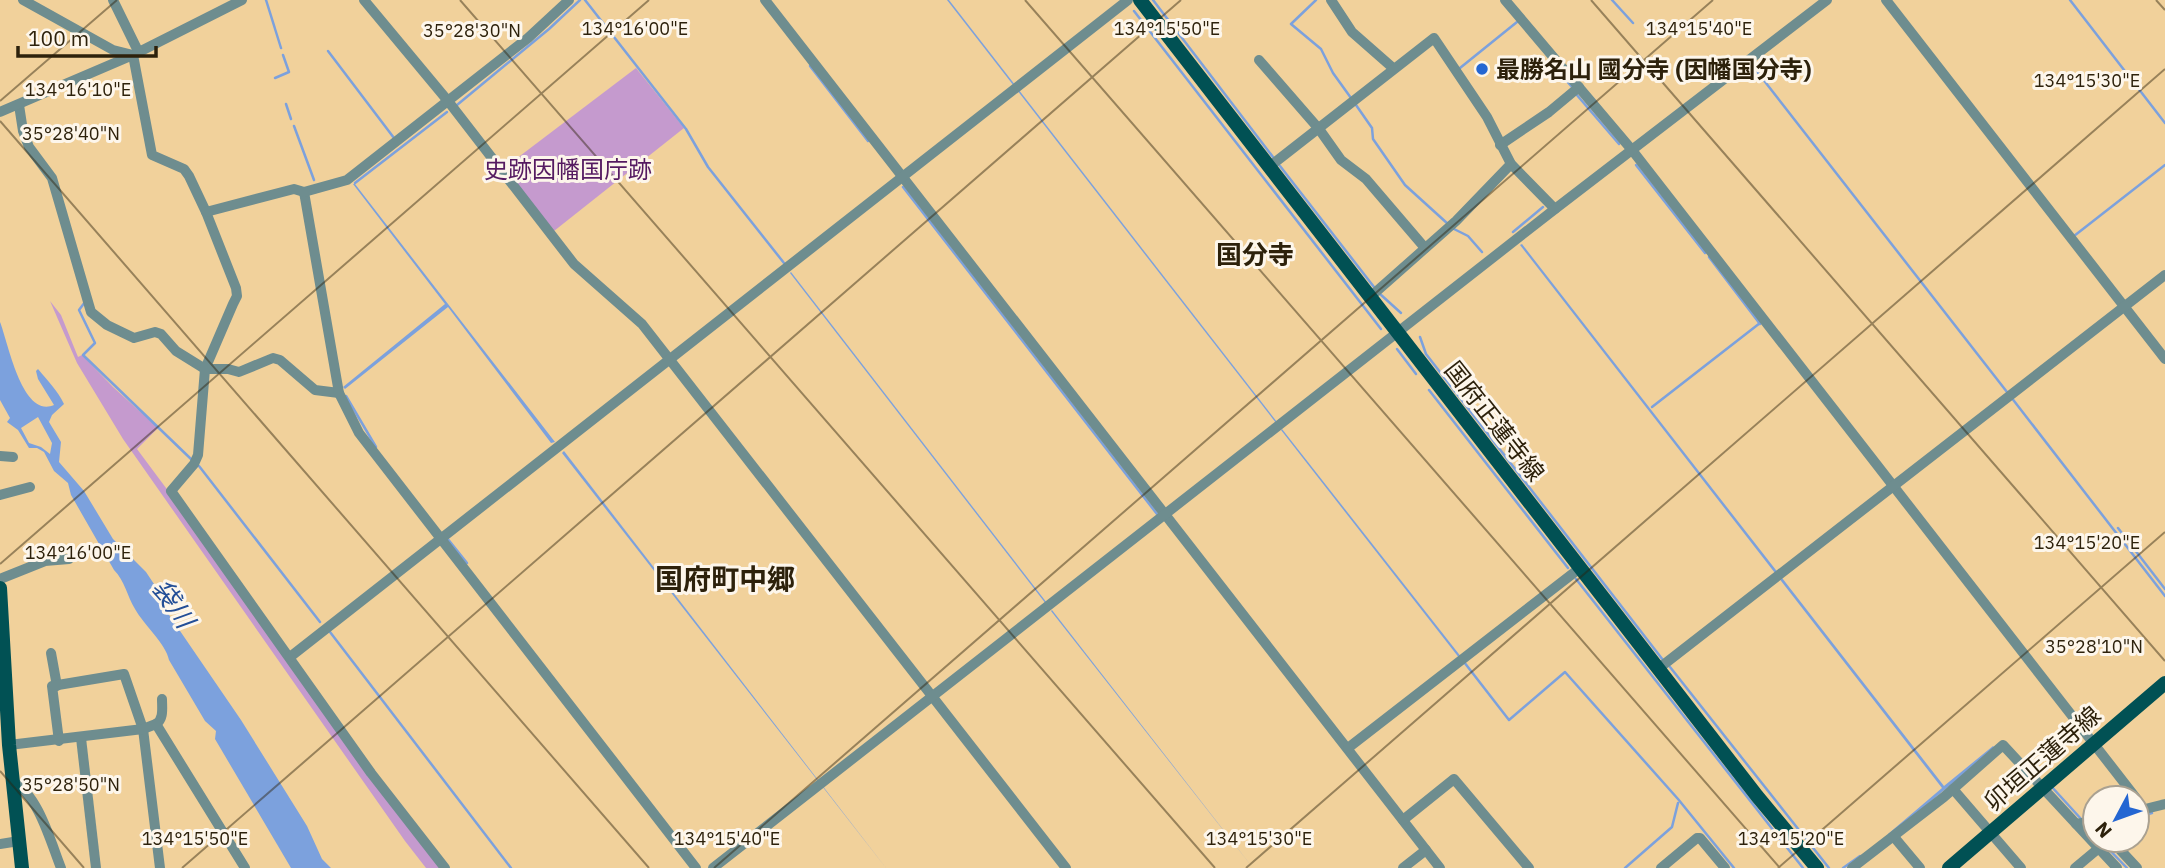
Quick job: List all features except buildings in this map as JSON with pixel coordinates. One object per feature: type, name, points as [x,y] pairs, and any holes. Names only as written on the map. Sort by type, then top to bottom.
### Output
[{"type":"main road","name":"国府正蓮寺線","points":[[1140,0],[1757,796],[1817,868]]},
{"type":"main road","points":[[0,588],[4,722],[9,745],[22,868]]},
{"type":"main road","name":"卯垣正蓮寺線","points":[[1949,868],[2165,683]]},
{"type":"street","points":[[23,0],[113,50],[136,53]]},
{"type":"street","points":[[113,0],[136,53],[152,155],[184,169],[206,212],[237,296],[205,369],[198,454],[194,464],[171,491],[371,773],[445,868]]},
{"type":"street","points":[[0,112],[136,53],[242,0]]},
{"type":"street","points":[[364,0],[448,101],[574,264],[642,324],[1066,868]]},
{"type":"street","points":[[206,212],[294,189],[304,192],[347,180],[528,38],[569,0]]},
{"type":"street","points":[[765,0],[1440,868]]},
{"type":"street","points":[[290,657],[1128,0]]},
{"type":"street","points":[[1331,0],[1352,32],[1393,68]]},
{"type":"street","points":[[1505,0],[1632,150],[2125,784]]},
{"type":"street","points":[[713,868],[1555,209],[1827,0]]},
{"type":"street","points":[[1886,0],[2165,359]]},
{"type":"street","points":[[1269,167],[1434,38],[1487,117],[1511,163],[1555,209]]},
{"type":"street","points":[[1259,60],[1319,129],[1342,160],[1366,179],[1425,248]]},
{"type":"street","points":[[1500,145],[1549,112],[1578,87]]},
{"type":"street","points":[[19,104],[23,131],[29,147],[52,178],[91,312],[107,325],[134,338],[155,332],[160,334],[176,351],[205,369],[239,372],[273,358],[315,390],[339,393]]},
{"type":"street","points":[[1369,298],[1456,221],[1511,163]]},
{"type":"street","points":[[304,192],[339,393],[359,433],[696,868]]},
{"type":"street","points":[[1658,669],[2165,275]]},
{"type":"street","points":[[0,456],[13,457]]},
{"type":"street","points":[[0,495],[30,487]]},
{"type":"street","points":[[0,579],[45,561],[69,559]]},
{"type":"street","points":[[1348,748],[1580,568]]},
{"type":"street","points":[[51,653],[57,685]]},
{"type":"street","points":[[59,741],[52,686],[124,674],[143,729],[160,868]]},
{"type":"street","points":[[9,745],[143,729],[156,724],[162,715],[162,699]]},
{"type":"street","points":[[156,724],[246,868]]},
{"type":"street","points":[[81,738],[96,868]]},
{"type":"street","points":[[1852,868],[1953,789],[2003,745],[2081,829]]},
{"type":"street","points":[[1403,820],[1454,779],[1529,868]]},
{"type":"street","points":[[13,782],[25,790],[31,800],[61,868]]},
{"type":"street","points":[[1953,789],[2021,868]]},
{"type":"street","points":[[2076,824],[2081,823]]},
{"type":"street","points":[[1894,837],[1920,868]]},
{"type":"street","points":[[1661,868],[1700,838],[1725,868]]},
{"type":"street","points":[[0,844],[19,841]]},
{"type":"street","points":[[1403,868],[1426,850]]},
{"type":"street","points":[[2075,868],[2091,854]]},
{"type":"street","points":[[2104,854],[2117,868]]},
{"type":"street","points":[[2124,854],[2137,868]]},
{"type":"green space","name":"史跡因幡国庁跡","points":[[636,68],[684,128],[554,231],[504,168]]},
{"type":"green space","points":[[50,301],[61,315],[78,357],[82,355],[158,428],[137,449],[441,868],[426,868],[405,841],[123,439],[77,363]]},
{"type":"water","points":[[947,0],[949,0],[1276,423]]},
{"type":"water","points":[[353,184],[555,442],[551,443],[448,307],[345,389],[343,387],[445,304]]},
{"type":"water","points":[[1522,244],[1944,786],[1993,746],[1995,748],[1889,836],[1888,834],[1942,788],[1520,245]]},
{"type":"water","points":[[790,273],[1047,603],[1046,604]]},
{"type":"water","points":[[0,322],[18,376],[33,401],[43,406],[54,405],[38,379],[38,369],[64,404],[52,415],[49,422],[61,442],[59,462],[84,491],[113,539],[146,572],[158,590],[165,609],[241,720],[307,826],[322,859],[331,868],[291,868],[215,739],[216,731],[205,721],[164,648],[135,609],[121,579],[71,495],[68,483],[54,471],[44,452],[29,448],[18,430],[7,422],[10,418],[0,400]],"holes":[[[38,417],[52,443],[50,454],[29,443],[21,428]]]},
{"type":"water","points":[[1282,429],[1462,658],[1460,659]]},
{"type":"water","points":[[564,451],[886,868],[562,453]]},
{"type":"water","points":[[1052,610],[1253,868],[1051,611]]},
{"type":"waterway","points":[[266,0],[281,48]]},
{"type":"waterway","points":[[457,105],[580,0]]},
{"type":"waterway","points":[[585,0],[686,129],[708,167],[784,263]]},
{"type":"waterway","points":[[1153,0],[1273,157]]},
{"type":"waterway","points":[[1316,0],[1291,24],[1321,49],[1333,73],[1351,98]]},
{"type":"waterway","points":[[1612,0],[1633,23]]},
{"type":"waterway","points":[[2070,0],[2165,123]]},
{"type":"waterway","points":[[1134,11],[1381,329]]},
{"type":"waterway","points":[[1460,68],[1517,22]]},
{"type":"waterway","points":[[328,51],[394,138]]},
{"type":"waterway","points":[[275,78],[289,72],[283,55]]},
{"type":"waterway","points":[[810,66],[868,141]]},
{"type":"waterway","points":[[1755,69],[2007,392]]},
{"type":"waterway","points":[[1565,79],[1572,87]]},
{"type":"waterway","points":[[1576,94],[1619,144]]},
{"type":"waterway","points":[[286,104],[291,119]]},
{"type":"waterway","points":[[1356,105],[1372,128],[1373,139],[1405,185],[1448,224]]},
{"type":"waterway","points":[[355,183],[447,112]]},
{"type":"waterway","points":[[294,126],[314,180]]},
{"type":"waterway","points":[[1636,165],[1705,253]]},
{"type":"waterway","points":[[2074,236],[2165,165]]},
{"type":"waterway","points":[[1280,166],[1374,287]]},
{"type":"waterway","points":[[903,187],[1157,514]]},
{"type":"waterway","points":[[1513,232],[1543,207]]},
{"type":"waterway","points":[[1452,228],[1468,236],[1482,252]]},
{"type":"waterway","points":[[1709,257],[1760,324]]},
{"type":"waterway","points":[[1380,294],[1401,313]]},
{"type":"waterway","points":[[85,302],[79,310],[95,343],[83,355],[191,459]]},
{"type":"waterway","points":[[1652,407],[1760,323]]},
{"type":"waterway","points":[[1420,337],[1426,354],[1663,660]]},
{"type":"waterway","points":[[1397,349],[1416,374]]},
{"type":"waterway","points":[[1429,390],[1568,568]]},
{"type":"waterway","points":[[346,396],[376,447]]},
{"type":"waterway","points":[[2011,397],[2165,596]]},
{"type":"waterway","points":[[199,466],[320,622]]},
{"type":"waterway","points":[[2118,528],[2165,589]]},
{"type":"waterway","points":[[447,538],[467,563]]},
{"type":"waterway","points":[[1576,579],[1803,868]]},
{"type":"waterway","points":[[330,632],[511,868]]},
{"type":"waterway","points":[[1464,662],[1509,720],[1565,672],[1678,799],[1734,868]]},
{"type":"waterway","points":[[1670,667],[1829,868]]},
{"type":"waterway","points":[[2051,786],[2081,819]]},
{"type":"waterway","points":[[1625,868],[1672,827],[1678,803]]},
{"type":"waterway","points":[[2114,854],[2127,868]]},
{"type":"waterway","points":[[1843,868],[1860,856]]},
{"type":"place","name":"最勝名山 國分寺 (因幡国分寺)","points":[[1482,69]]},
{"type":"district","name":"国分寺","points":[[1255,254]]},
{"type":"district","name":"国府町中郷","points":[[725,578]]},
{"type":"water label","name":"袋川","points":[[174,603]]}]
